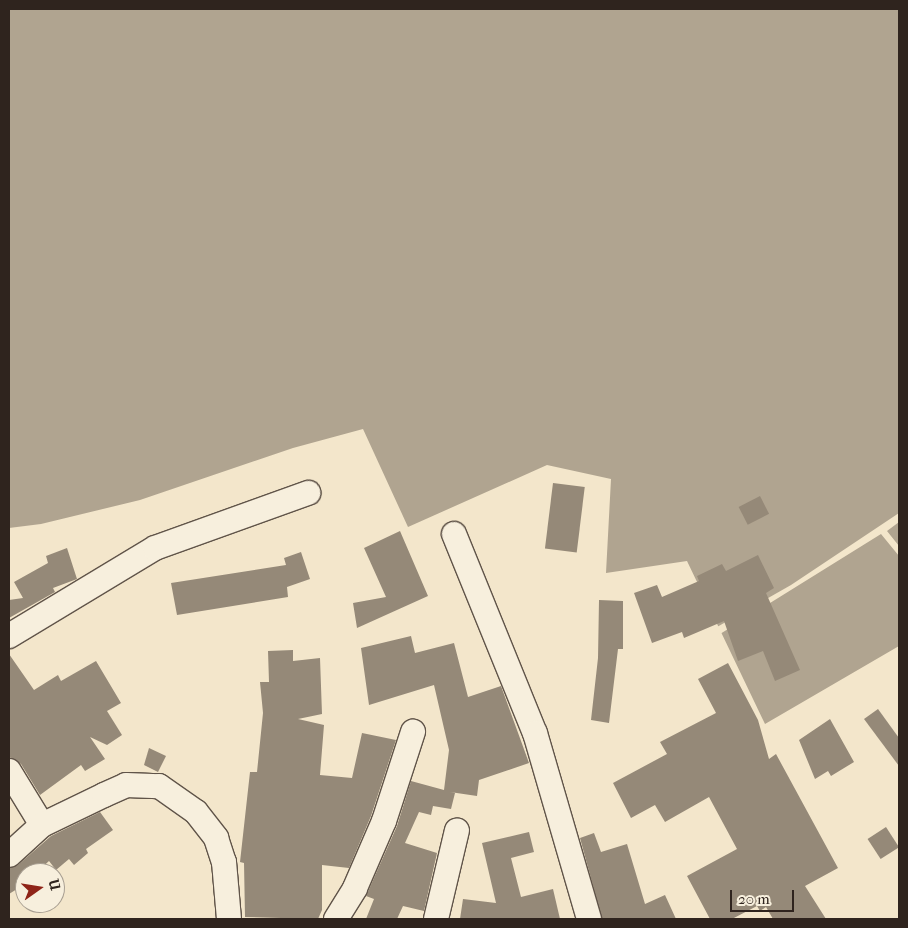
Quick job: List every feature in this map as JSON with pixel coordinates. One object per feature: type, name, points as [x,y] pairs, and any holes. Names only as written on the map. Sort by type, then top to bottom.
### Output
[{"type":"street","points":[[9,636],[155,548],[308,493]]},
{"type":"street","points":[[454,534],[535,732],[589,919]]},
{"type":"street","points":[[336,919],[355,888],[384,821],[413,732]]},
{"type":"street","points":[[9,771],[42,825]]},
{"type":"street","points":[[9,855],[42,825],[126,785],[160,786],[196,812],[216,838],[224,862],[229,919]]},
{"type":"street","points":[[436,919],[457,830]]},
{"type":"shaded area","points":[[9,9],[899,9],[899,646],[765,724],[687,561],[606,573],[611,479],[547,465],[408,527],[363,429],[293,448],[140,500],[41,524],[9,528]]},
{"type":"pier","points":[[899,513],[899,522],[887,531],[899,546],[899,556],[881,534],[720,634],[717,627],[791,585]]},
{"type":"building","points":[[553,483],[585,487],[577,552],[545,549]]},
{"type":"building","points":[[760,496],[769,514],[748,525],[739,507]]},
{"type":"building","points":[[400,531],[428,596],[357,628],[353,603],[386,597],[364,548]]},
{"type":"building","points":[[67,548],[77,579],[53,588],[55,592],[9,618],[9,600],[23,598],[14,582],[48,563],[46,556]]},
{"type":"building","points":[[301,552],[310,579],[287,587],[288,597],[177,615],[171,583],[286,565],[284,558]]},
{"type":"building","points":[[758,555],[774,588],[766,593],[800,670],[775,681],[763,651],[738,661],[724,621],[684,638],[682,632],[652,643],[634,593],[657,585],[662,597],[699,581],[697,576],[722,564],[726,571]]},
{"type":"building","points":[[599,600],[623,601],[623,649],[618,649],[609,723],[591,720],[598,658]]},
{"type":"building","points":[[411,636],[415,653],[454,643],[468,697],[501,686],[529,763],[479,780],[477,796],[450,792],[455,793],[451,809],[433,806],[431,815],[419,812],[405,843],[437,853],[424,911],[403,906],[397,919],[366,919],[374,899],[366,896],[397,826],[411,781],[444,790],[449,750],[434,685],[369,705],[361,648]]},
{"type":"building","points":[[293,650],[293,661],[320,658],[322,714],[298,719],[324,725],[320,775],[352,778],[362,733],[396,740],[371,816],[349,868],[322,865],[322,910],[318,919],[245,917],[244,863],[240,862],[250,772],[257,772],[263,713],[260,682],[269,682],[268,651]]},
{"type":"building","points":[[9,654],[34,690],[58,675],[61,681],[96,661],[121,703],[107,711],[122,735],[107,745],[90,737],[105,759],[85,771],[81,765],[40,795],[21,764],[9,757]]},
{"type":"building","points":[[728,663],[758,720],[769,759],[776,754],[838,868],[805,886],[826,919],[773,919],[766,907],[760,911],[757,906],[732,919],[710,919],[687,876],[737,849],[709,797],[665,822],[655,805],[631,818],[613,783],[667,754],[660,742],[716,713],[698,679]]},
{"type":"building","points":[[878,709],[899,738],[899,766],[864,719]]},
{"type":"building","points":[[830,719],[854,762],[831,776],[828,771],[815,779],[799,740]]},
{"type":"building","points":[[149,748],[166,756],[158,772],[144,765]]},
{"type":"building","points":[[100,812],[113,830],[86,849],[88,853],[74,865],[69,859],[64,863],[51,863],[49,861],[47,863],[20,863],[51,836]]},
{"type":"building","points":[[886,827],[899,847],[881,859],[868,839]]},
{"type":"building","points":[[529,832],[534,852],[511,858],[521,897],[553,889],[560,919],[460,919],[463,899],[496,903],[482,843]]},
{"type":"building","points":[[594,833],[601,852],[627,844],[645,904],[665,895],[676,919],[602,919],[580,838]]},
{"type":"building","points":[[15,866],[15,890],[9,894],[9,868]]}]
